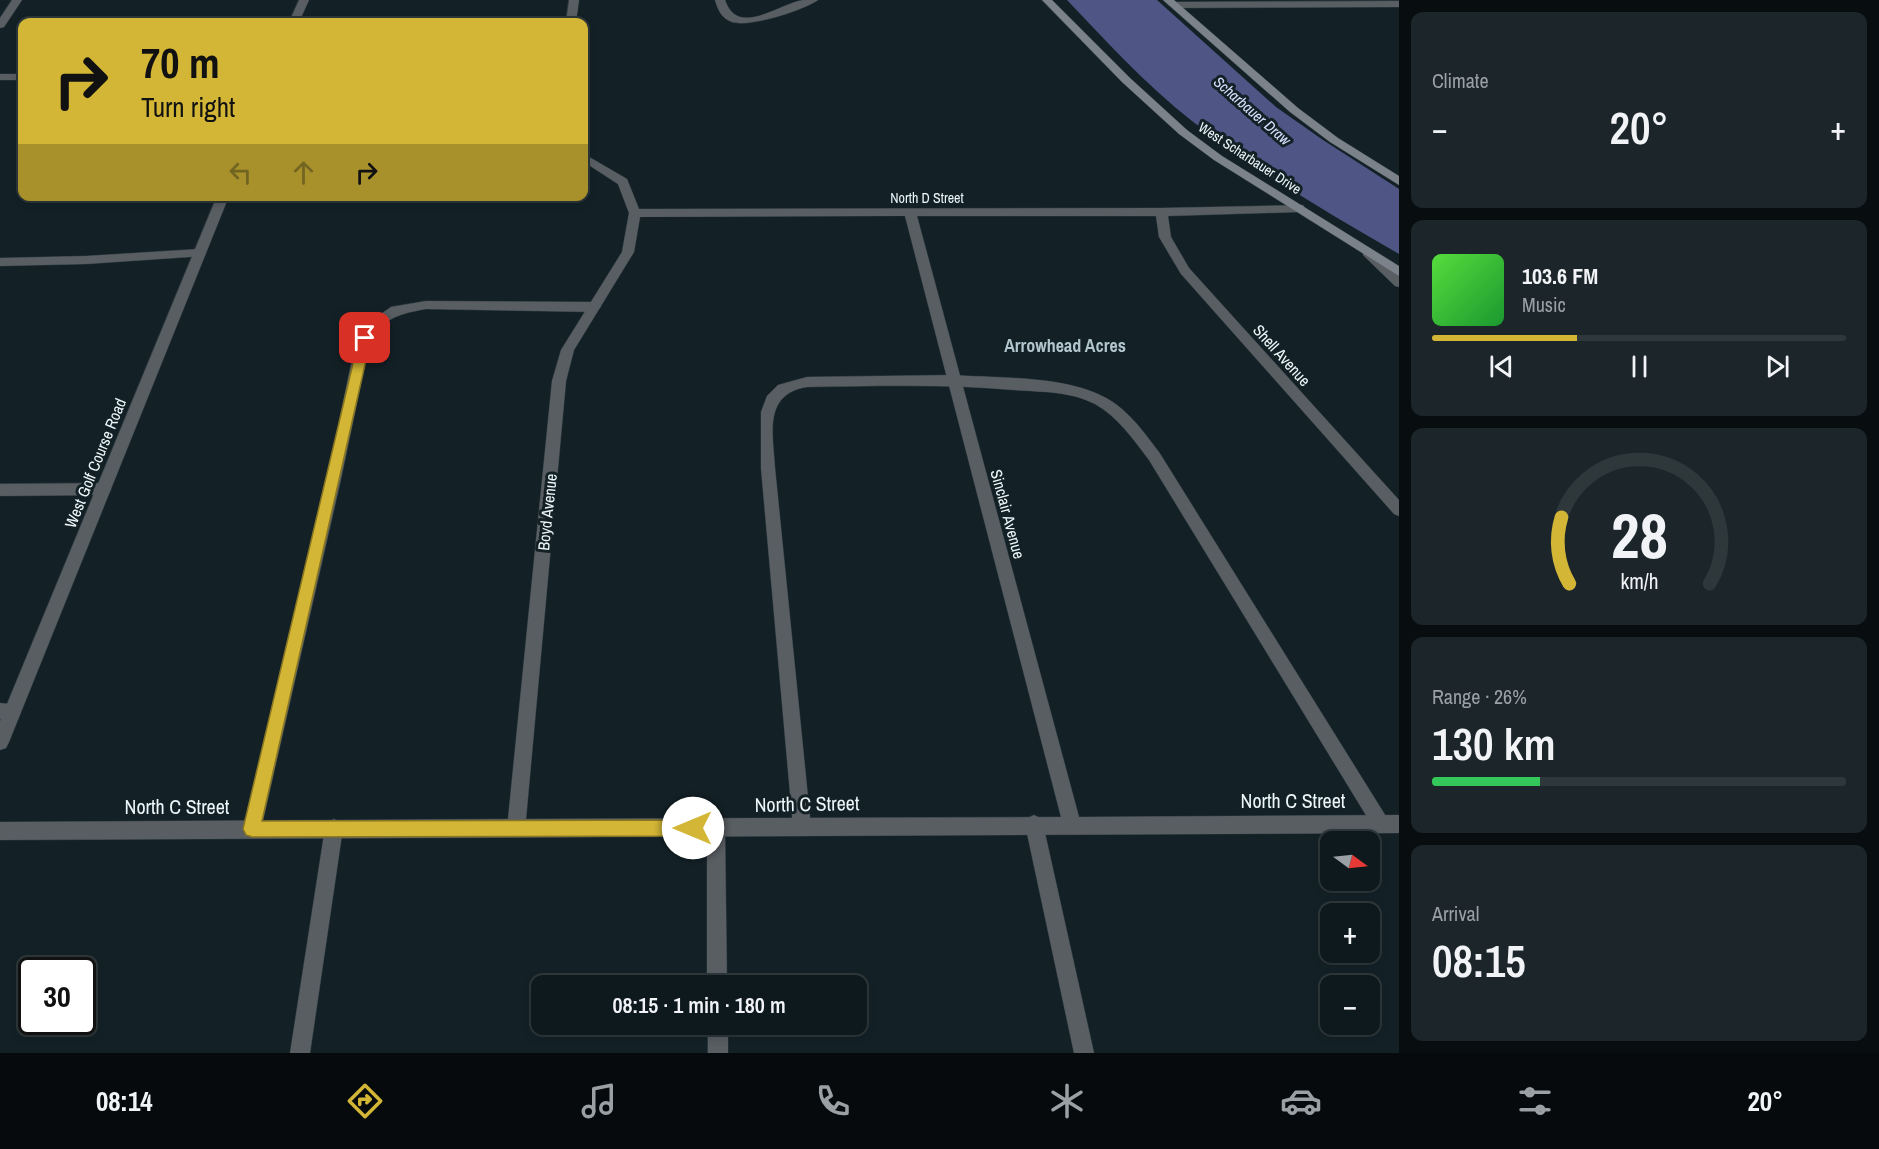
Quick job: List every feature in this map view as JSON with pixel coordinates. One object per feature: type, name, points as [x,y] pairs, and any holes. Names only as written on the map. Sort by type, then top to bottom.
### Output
[{"type":"main road","name":"West Scharbauer Drive","points":[[1047,0],[1126,80],[1184,132],[1218,158],[1399,272]]},
{"type":"main road","points":[[1171,2],[1294,110],[1334,140],[1399,181]]},
{"type":"street","points":[[0,25],[17,0]]},
{"type":"street","points":[[296,18],[304,0]]},
{"type":"street","points":[[572,18],[574,0]]},
{"type":"street","points":[[720,0],[722,10],[729,16],[750,21],[813,0]]},
{"type":"street","points":[[1171,2],[1399,4]]},
{"type":"street","points":[[0,77],[18,77]]},
{"type":"street","points":[[588,160],[623,182],[635,213]]},
{"type":"street","name":"West Golf Course Road","points":[[0,742],[6,711],[104,489],[221,201]]},
{"type":"street","name":"North D Street","points":[[635,213],[1161,212],[1299,208]]},
{"type":"street","name":"Shell Avenue","points":[[1161,212],[1166,237],[1185,271],[1399,510]]},
{"type":"street","name":"Boyd Avenue","points":[[516,829],[559,381],[568,350],[628,252],[635,213]]},
{"type":"street","name":"Sinclair Avenue","points":[[910,213],[1072,824]]},
{"type":"street","points":[[1367,252],[1399,283]]},
{"type":"street","points":[[0,262],[200,254]]},
{"type":"street","points":[[252,829],[334,479],[361,350],[370,328],[396,310],[426,305],[595,307]]},
{"type":"street","points":[[802,827],[766,426],[770,406],[773,398],[781,389],[791,384],[954,380],[1060,388],[1081,392],[1101,401],[1130,424],[1154,456],[1390,824]]},
{"type":"street","points":[[0,490],[104,489]]},
{"type":"street","points":[[1034,824],[1084,1053]]},
{"type":"street","name":"North C Street","points":[[0,831],[1390,824]]},
{"type":"street","points":[[300,1053],[334,828]]},
{"type":"street","points":[[716,828],[717,975]]},
{"type":"street","points":[[718,1035],[718,1053]]},
{"type":"water","name":"Scharbauer Draw","points":[[1067,0],[1157,0],[1276,107],[1399,189],[1399,254],[1267,174],[1192,121],[1143,78]]},
{"type":"district","name":"Arrowhead Acres","points":[[1065,346]]},
{"type":"route","points":[[365,338],[252,829],[693,828]]}]
